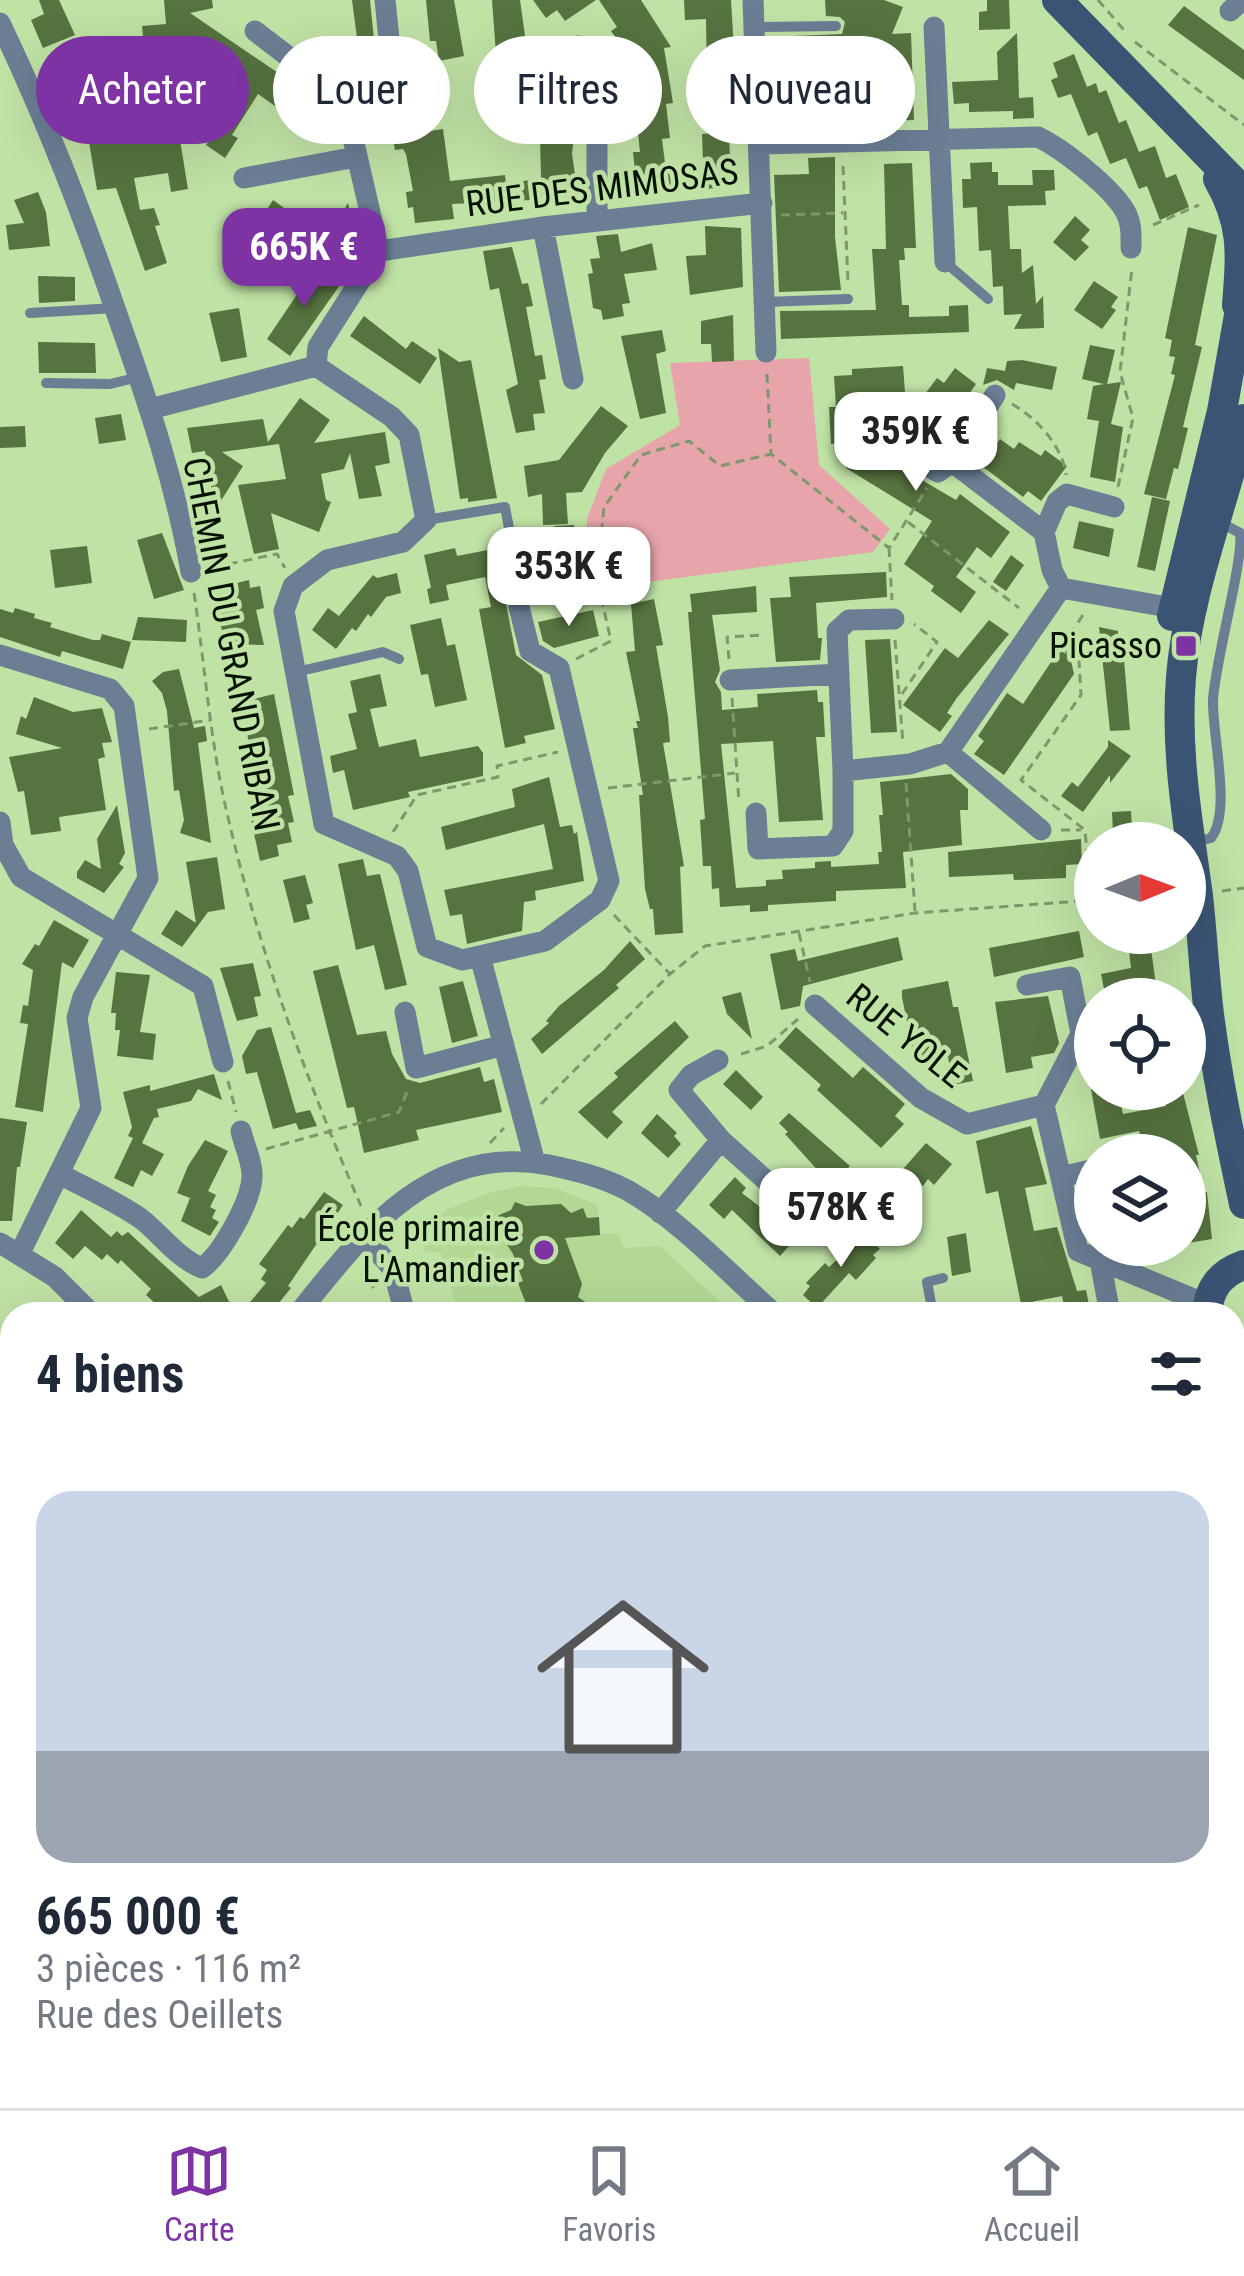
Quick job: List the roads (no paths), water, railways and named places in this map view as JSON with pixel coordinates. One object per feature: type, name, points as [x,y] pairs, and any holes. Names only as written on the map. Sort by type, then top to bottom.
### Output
[{"type":"street","points":[[385,0],[391,36]]},
{"type":"street","points":[[753,0],[755,36]]},
{"type":"street","points":[[1057,0],[1236,193],[1242,227],[1234,341]]},
{"type":"street","points":[[1076,0],[1087,18],[1242,160]]},
{"type":"street","name":"CHEMIN DU GRAND RIBAN","points":[[0,23],[69,176],[115,308],[180,507],[191,572]]},
{"type":"street","points":[[934,27],[945,262]]},
{"type":"street","points":[[255,32],[273,46]]},
{"type":"street","points":[[915,141],[1039,137],[1124,208],[1131,225],[1131,248]]},
{"type":"street","points":[[316,366],[318,347],[379,251],[354,144]]},
{"type":"street","points":[[597,144],[597,221]]},
{"type":"street","points":[[760,144],[766,352]]},
{"type":"street","points":[[244,178],[356,157]]},
{"type":"street","name":"RUE DES MIMOSAS","points":[[379,251],[597,221],[762,209]]},
{"type":"street","points":[[543,227],[573,379]]},
{"type":"street","points":[[1178,822],[1184,609],[1244,287]]},
{"type":"street","points":[[150,409],[316,366],[392,417],[409,435],[426,520],[404,542],[327,560],[293,586],[284,611],[324,824],[397,856],[408,871],[427,947],[462,960],[545,941],[600,900],[609,881],[559,668],[530,651],[519,608]]},
{"type":"street","points":[[945,467],[995,395]]},
{"type":"street","points":[[1184,609],[1216,522],[1244,419]]},
{"type":"street","points":[[877,435],[945,467],[1044,532]]},
{"type":"street","points":[[1061,588],[1044,532],[1057,502],[1067,494],[1114,507]]},
{"type":"street","points":[[1061,588],[1184,609]]},
{"type":"street","points":[[843,771],[905,764],[948,752],[1061,588]]},
{"type":"street","points":[[756,813],[758,849],[833,846],[843,831],[837,631],[849,620],[894,614]]},
{"type":"street","points":[[0,657],[110,689],[124,706],[148,878],[83,998],[77,1018],[91,1108],[61,1175],[9,1249],[56,1277],[80,1302]]},
{"type":"street","points":[[730,680],[839,674]]},
{"type":"street","points":[[948,752],[1041,830]]},
{"type":"street","points":[[0,823],[3,845],[21,877],[202,986],[223,1062]]},
{"type":"street","points":[[1194,954],[1208,1005]]},
{"type":"street","points":[[1203,954],[1222,1102],[1244,1204]]},
{"type":"street","points":[[480,956],[536,1163]]},
{"type":"street","points":[[1027,985],[1070,977],[1081,1034],[1044,1105],[1074,1235]]},
{"type":"street","name":"RUE YOLE","points":[[815,1005],[921,1099],[967,1124],[1044,1105]]},
{"type":"street","points":[[405,1012],[416,1068],[504,1045]]},
{"type":"street","points":[[718,1060],[691,1075],[679,1090],[721,1140],[818,1227]]},
{"type":"street","points":[[61,1175],[117,1203],[189,1263],[202,1268],[214,1259],[253,1176],[241,1131]]},
{"type":"street","points":[[660,1213],[721,1140]]},
{"type":"street","points":[[308,1302],[346,1254],[404,1198],[441,1175],[501,1159],[591,1173],[630,1192],[761,1302]]},
{"type":"street","points":[[1060,1177],[1074,1174]]},
{"type":"street","points":[[365,1237],[393,1269],[402,1302]]},
{"type":"street","points":[[1210,1302],[1218,1280],[1244,1265]]},
{"type":"street","points":[[1101,1266],[1108,1302]]},
{"type":"street","points":[[1113,1266],[1193,1302]]},
{"type":"lane","points":[[755,27],[836,26]]},
{"type":"lane","points":[[945,262],[988,299]]},
{"type":"lane","points":[[765,302],[848,298]]},
{"type":"lane","points":[[29,313],[115,308]]},
{"type":"lane","points":[[46,383],[110,384],[139,377]]},
{"type":"lane","points":[[426,520],[505,506],[514,554]]},
{"type":"lane","points":[[1206,839],[1211,838],[1221,818],[1214,700],[1223,631],[1243,549],[1235,529],[1216,522]]},
{"type":"lane","points":[[296,672],[382,652],[399,658]]},
{"type":"lane","points":[[931,1302],[927,1282],[943,1278]]},
{"type":"place","name":"Picasso","points":[[1186,646]]},
{"type":"place","name":"École primaire L'Amandier","points":[[544,1250]]}]
